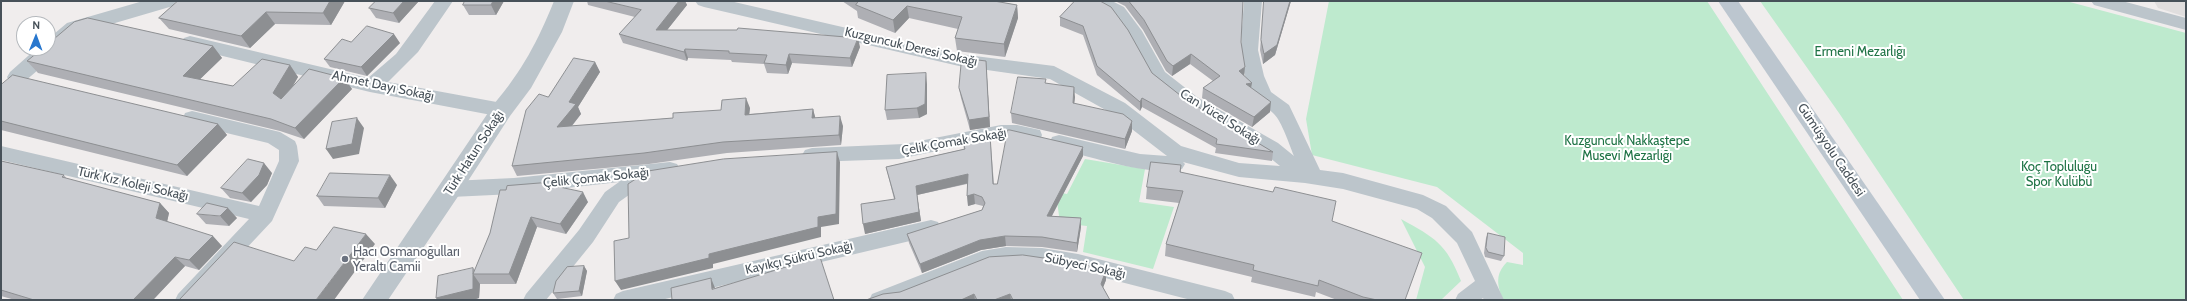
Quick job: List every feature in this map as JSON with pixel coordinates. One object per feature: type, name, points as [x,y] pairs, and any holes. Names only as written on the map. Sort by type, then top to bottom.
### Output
[{"type":"main road","name":"Gümüşyolu Caddesi","points":[[1728,1],[1933,300]]},
{"type":"street","points":[[12,81],[74,28],[166,1]]},
{"type":"street","points":[[370,85],[386,76],[408,51],[444,1]]},
{"type":"street","name":"Türk Hatun Sokağı","points":[[374,300],[502,110],[524,83],[552,32],[564,1]]},
{"type":"street","name":"Kuzguncuk Deresi Sokağı","points":[[704,1],[731,4],[959,60],[1054,73],[1118,108],[1175,152],[1239,170],[1309,176],[1343,181],[1416,201],[1439,212],[1465,238],[1490,292]]},
{"type":"street","points":[[1253,1],[1249,50],[1255,76],[1264,96],[1282,110],[1309,176]]},
{"type":"street","points":[[2100,1],[2186,24]]},
{"type":"street","name":"Can Yücel Sokağı","points":[[1102,2],[1118,11],[1136,35],[1158,76],[1191,102],[1271,148],[1309,176]]},
{"type":"street","points":[[101,21],[131,28]]},
{"type":"street","name":"Ahmet Dayı Sokağı","points":[[170,37],[370,85],[502,110]]},
{"type":"street","points":[[12,81],[40,82]]},
{"type":"street","points":[[172,113],[273,137],[288,146],[289,161],[264,215],[185,300]]},
{"type":"street","name":"Çelik Çomak Sokağı","points":[[795,156],[863,152],[903,152],[942,145],[993,132],[1011,131],[1140,161],[1239,170]]},
{"type":"street","name":"Türk Kız Koleji Sokağı","points":[[1,153],[264,215]]},
{"type":"street","name":"Çelik Çomak Sokağı","points":[[450,189],[514,186],[688,167]]},
{"type":"street","points":[[533,300],[586,236],[612,197],[648,172]]},
{"type":"street","name":"Kayıkçı Şükrü Sokağı","points":[[623,300],[814,254],[917,232],[946,223]]},
{"type":"street","name":"Sübyeci Sokağı","points":[[879,300],[989,257],[1005,254],[1046,258],[1091,266],[1225,300]]},
{"type":"street","points":[[1465,300],[1490,292]]},
{"type":"shaded area","points":[[2154,1],[2186,1],[2186,17],[2158,8]]},
{"type":"green space","name":"Kuzguncuk Nakkaştepe Musevi Mezarlığı","points":[[1329,1],[1707,1],[1903,300],[1503,300],[1498,285],[1500,271],[1507,262],[1523,265],[1523,253],[1437,187],[1312,155],[1306,119]]},
{"type":"green space","name":"Koç Topluluğu Spor Kulübü","points":[[1760,1],[2066,1],[2186,33],[2186,300],[1964,300],[1839,113]]},
{"type":"green space","points":[[1085,159],[1145,169],[1139,202],[1174,207],[1153,269],[1083,252],[1087,226],[1060,223],[1057,201],[1015,185],[1067,194]]},
{"type":"green space","points":[[1401,219],[1423,231],[1438,243],[1456,268],[1461,281],[1441,300],[1416,300],[1425,267]]},
{"type":"building","points":[[178,1],[330,1],[323,13],[266,12],[241,36],[159,18]]},
{"type":"building","points":[[376,1],[404,1],[393,13],[369,8]]},
{"type":"building","points":[[465,1],[493,1],[491,5],[463,5]]},
{"type":"building","points":[[605,1],[679,1],[656,30],[737,30],[738,28],[858,38],[850,58],[789,54],[786,65],[764,63],[767,55],[729,53],[729,51],[685,49],[684,52],[619,34],[641,10]]},
{"type":"building","points":[[859,1],[994,1],[1017,5],[1004,44],[955,38],[962,17],[907,6],[893,20],[856,5]]},
{"type":"building","points":[[1075,1],[1100,1],[1111,7],[1128,30],[1152,73],[1185,99],[1273,152],[1216,144],[1217,139],[1142,98],[1140,102],[1097,66],[1083,26],[1060,17]]},
{"type":"building","points":[[1129,1],[1243,1],[1241,42],[1245,67],[1239,71],[1252,83],[1246,84],[1271,102],[1254,117],[1203,88],[1220,76],[1191,54],[1173,66],[1167,61],[1144,20]]},
{"type":"building","points":[[1264,1],[1290,1],[1277,45],[1264,54],[1261,40]]},
{"type":"building","points":[[88,18],[213,46],[183,76],[233,86],[262,59],[290,65],[273,93],[281,99],[309,69],[344,78],[295,128],[271,119],[27,61],[33,56],[56,56],[56,37],[74,22]]},
{"type":"building","points":[[367,26],[394,34],[361,67],[324,59],[342,39],[351,42]]},
{"type":"building","points":[[574,58],[595,62],[569,102],[576,104],[557,127],[673,118],[673,113],[721,110],[722,100],[746,98],[745,115],[813,109],[812,118],[840,116],[839,135],[723,142],[644,153],[512,166],[526,110],[539,94],[548,97]]},
{"type":"building","points":[[962,58],[986,61],[989,117],[969,120],[959,88]]},
{"type":"building","points":[[926,73],[925,104],[917,108],[885,110],[887,75]]},
{"type":"building","points":[[13,75],[218,124],[177,165],[1,121],[1,85]]},
{"type":"building","points":[[1018,77],[1046,79],[1045,83],[1074,87],[1073,103],[1123,114],[1132,121],[1125,139],[1011,113]]},
{"type":"building","points":[[357,118],[352,144],[326,149],[332,122]]},
{"type":"building","points":[[1008,130],[1083,147],[1047,216],[1081,218],[1077,243],[1042,237],[1005,236],[980,240],[920,264],[907,234],[982,210],[985,203],[982,197],[974,194],[967,196],[968,174],[916,186],[919,212],[863,224],[861,204],[895,199],[886,167],[965,149],[962,139],[990,134],[993,184],[997,184]]},
{"type":"building","points":[[837,152],[836,214],[818,217],[818,227],[709,254],[709,258],[615,281],[614,241],[629,238],[628,184],[648,171],[723,159]]},
{"type":"building","points":[[248,159],[264,163],[259,175],[242,193],[221,188]]},
{"type":"building","points":[[1,161],[64,175],[62,177],[160,203],[156,218],[213,236],[189,260],[175,257],[133,300],[34,300],[1,290]]},
{"type":"building","points":[[1151,162],[1181,165],[1180,172],[1273,192],[1275,187],[1336,201],[1332,221],[1422,253],[1405,300],[1377,300],[1363,297],[1319,280],[1318,286],[1253,270],[1254,265],[1166,244],[1183,191],[1147,187]]},
{"type":"building","points":[[330,173],[390,175],[378,198],[317,196]]},
{"type":"building","points":[[541,183],[583,192],[560,224],[531,217],[509,274],[473,274],[490,233],[500,190],[506,190],[507,186]]},
{"type":"building","points":[[207,203],[228,208],[220,216],[197,214]]},
{"type":"building","points":[[334,227],[366,234],[316,300],[179,300],[234,242],[294,261],[305,247],[316,250]]},
{"type":"building","points":[[1488,233],[1505,237],[1504,256],[1488,252],[1486,248]]},
{"type":"building","points":[[1023,255],[1078,263],[1106,270],[1101,284],[1110,300],[1013,300],[1010,294],[994,300],[977,300],[974,294],[961,300],[866,300],[883,294],[900,292],[989,257]]},
{"type":"building","points":[[820,257],[834,300],[672,300],[671,288],[711,278],[712,289]]},
{"type":"building","points":[[584,266],[579,291],[553,293],[556,281],[567,267]]},
{"type":"building","points":[[473,268],[473,289],[436,298],[438,276]]},
{"type":"place","name":"Hacı Osmanoğulları Yeraltı Camii","points":[[345,259]]},
{"type":"park label","name":"Ermeni Mezarlığı","points":[[1860,52]]}]
